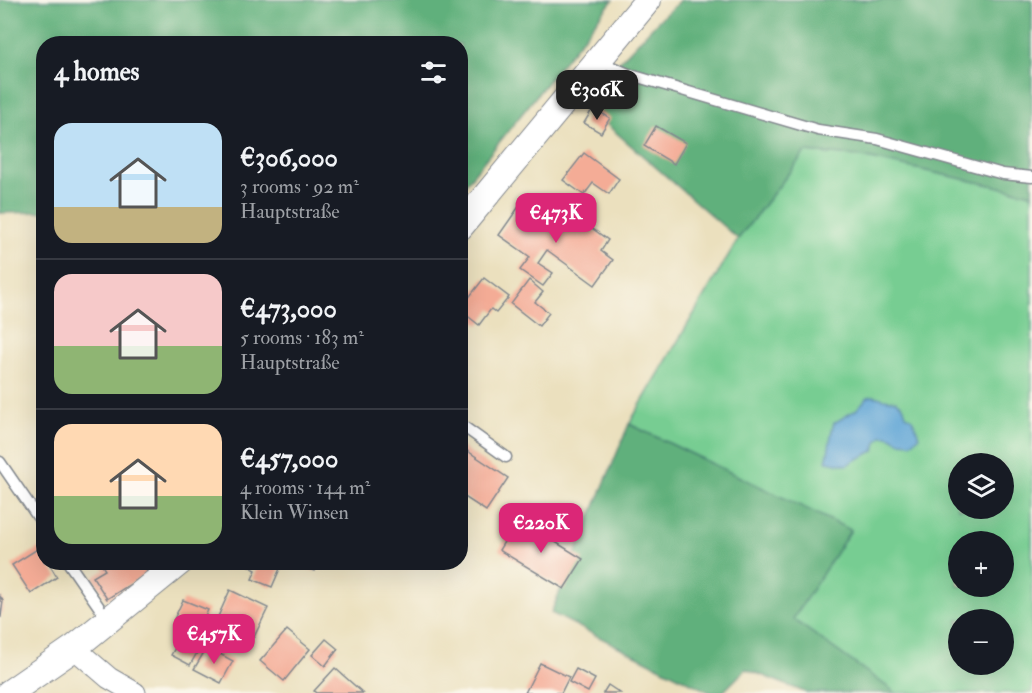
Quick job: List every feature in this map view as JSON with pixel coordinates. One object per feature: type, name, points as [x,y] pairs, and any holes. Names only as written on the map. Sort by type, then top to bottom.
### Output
[{"type":"street","points":[[468,216],[648,0]]},
{"type":"street","points":[[9,693],[74,648],[170,570]]},
{"type":"street","points":[[74,648],[110,678],[135,693]]},
{"type":"lane","points":[[598,61],[632,75],[818,130],[877,140],[1003,174],[1032,177]]},
{"type":"lane","points":[[468,430],[506,457]]},
{"type":"lane","points":[[0,462],[36,514]]},
{"type":"lane","points":[[73,570],[108,621]]},
{"type":"green space","points":[[0,0],[613,0],[468,181],[468,36],[36,36],[36,212],[0,213]]},
{"type":"green space","points":[[681,0],[1032,0],[1032,194],[858,156],[805,152],[738,239],[581,102]]},
{"type":"green space","points":[[805,152],[858,156],[1032,194],[1032,693],[896,693],[792,619],[850,530],[629,424],[738,239]]},
{"type":"green space","points":[[629,424],[851,530],[793,619],[896,693],[807,693],[746,669],[722,693],[711,693],[551,613]]},
{"type":"water","points":[[874,396],[896,401],[903,406],[906,415],[912,419],[919,437],[911,443],[882,436],[875,450],[847,465],[826,461],[834,423],[856,410],[868,397]]},
{"type":"building","points":[[593,108],[610,118],[601,133],[584,123]]},
{"type":"building","points":[[656,126],[686,143],[674,164],[644,146]]},
{"type":"building","points":[[584,153],[619,179],[609,194],[593,183],[584,195],[563,180]]},
{"type":"building","points":[[525,198],[565,226],[568,221],[577,228],[582,221],[608,240],[601,251],[613,260],[595,285],[547,250],[538,263],[553,273],[543,286],[520,270],[530,257],[499,235]]},
{"type":"building","points":[[484,278],[509,297],[496,313],[491,309],[479,325],[468,316],[468,299]]},
{"type":"building","points":[[529,280],[543,292],[535,302],[549,313],[539,326],[511,304]]},
{"type":"building","points":[[468,451],[508,478],[486,511],[468,499]]},
{"type":"building","points":[[518,519],[583,559],[564,589],[499,550]]},
{"type":"building","points":[[36,550],[36,570],[53,570],[57,577],[31,594],[12,565]]},
{"type":"building","points":[[105,570],[146,570],[148,573],[107,599],[93,577]]},
{"type":"building","points":[[256,570],[279,570],[272,587],[252,579]]},
{"type":"building","points":[[230,590],[268,608],[254,637],[217,619]]},
{"type":"building","points":[[0,596],[3,601],[1,617],[0,616]]},
{"type":"building","points":[[183,600],[208,610],[199,630],[174,619]]},
{"type":"building","points":[[287,630],[310,649],[284,681],[260,661]]},
{"type":"building","points":[[183,634],[202,644],[190,665],[171,655]]},
{"type":"building","points":[[326,639],[338,649],[325,666],[312,655]]},
{"type":"building","points":[[207,647],[233,661],[221,683],[194,669]]},
{"type":"building","points":[[540,663],[569,677],[561,693],[525,693]]},
{"type":"building","points":[[335,668],[363,693],[316,693],[314,691]]},
{"type":"building","points":[[576,669],[595,679],[588,692],[569,682]]},
{"type":"building","points":[[608,685],[620,693],[603,693]]}]
